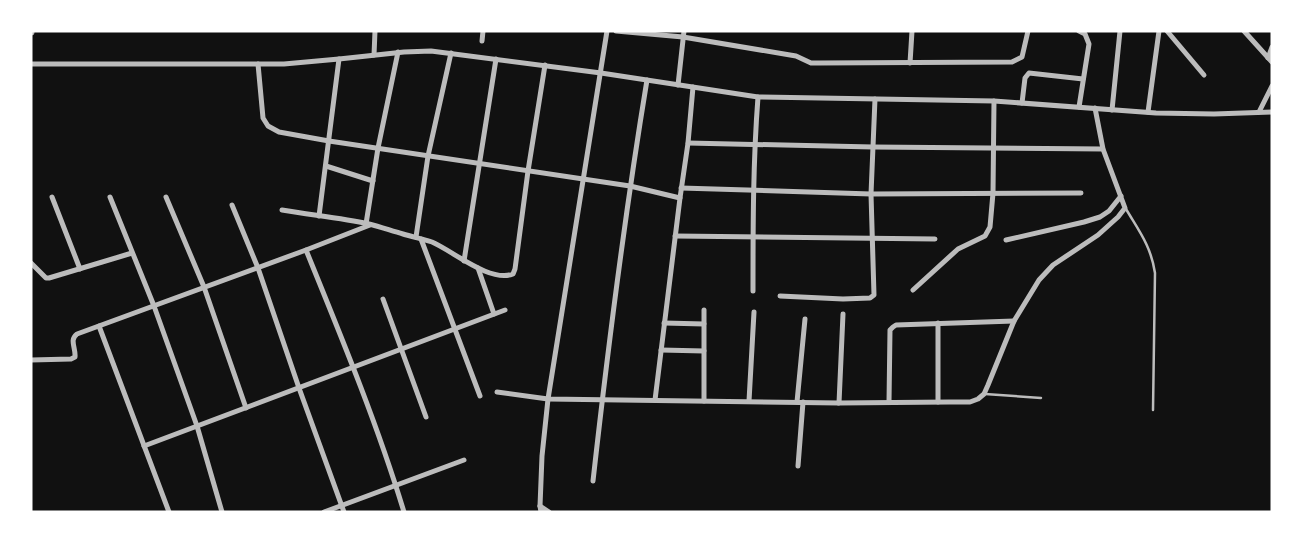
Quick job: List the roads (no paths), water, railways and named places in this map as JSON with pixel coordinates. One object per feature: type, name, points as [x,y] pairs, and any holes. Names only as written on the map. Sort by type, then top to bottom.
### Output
[{"type":"street","points":[[374,55],[375,31]]},
{"type":"street","points":[[482,41],[483,31]]},
{"type":"street","points":[[549,512],[541,509],[542,456],[548,399],[608,31]]},
{"type":"street","points":[[616,31],[684,34],[796,56],[810,63],[1012,62],[1022,57],[1028,31]]},
{"type":"street","points":[[910,63],[912,31]]},
{"type":"street","points":[[1079,31],[1085,34],[1089,44],[1079,107]]},
{"type":"street","points":[[1112,110],[1120,31]]},
{"type":"street","points":[[1148,112],[1159,31]]},
{"type":"street","points":[[1167,31],[1204,75]]},
{"type":"street","points":[[1244,31],[1270,60]]},
{"type":"street","points":[[678,84],[684,34]]},
{"type":"street","points":[[1270,60],[1272,47]]},
{"type":"street","points":[[31,64],[284,64],[398,52],[432,51],[545,65],[758,97],[994,101],[1112,110],[1214,114],[1272,112]]},
{"type":"street","points":[[368,224],[378,148],[398,52]]},
{"type":"street","points":[[451,53],[428,156],[418,238],[480,396]]},
{"type":"street","points":[[319,216],[339,59]]},
{"type":"street","points":[[464,261],[496,59]]},
{"type":"street","points":[[258,64],[263,118],[268,126],[279,132],[630,186],[680,198]]},
{"type":"street","points":[[282,210],[368,224],[431,242],[483,271],[508,276],[513,274],[545,65]]},
{"type":"street","points":[[1022,103],[1025,78],[1029,73],[1083,79]]},
{"type":"street","points":[[593,481],[630,186],[647,80]]},
{"type":"street","points":[[1259,112],[1272,86]]},
{"type":"street","points":[[655,400],[694,87]]},
{"type":"street","points":[[754,291],[753,191],[758,97]]},
{"type":"street","points":[[780,296],[843,299],[873,297],[874,295],[871,194],[875,99]]},
{"type":"street","points":[[913,290],[958,249],[985,236],[990,227],[994,101]]},
{"type":"street","points":[[497,392],[548,399],[839,403],[970,402],[978,399],[984,394],[1014,321],[1039,280],[1053,265],[1098,235],[1125,208],[1103,149],[1095,108]]},
{"type":"street","points":[[688,143],[873,148],[1103,149]]},
{"type":"street","points":[[326,166],[373,181]]},
{"type":"street","points":[[681,188],[871,194],[1081,193]]},
{"type":"street","points":[[1006,240],[1100,217],[1109,210],[1120,196]]},
{"type":"street","points":[[52,197],[80,269]]},
{"type":"street","points":[[110,197],[154,306],[197,426],[222,512]]},
{"type":"street","points":[[166,197],[204,288],[246,408]]},
{"type":"street","points":[[232,205],[258,268],[344,512]]},
{"type":"street","points":[[31,360],[71,359],[75,357],[76,352],[73,341],[77,334],[306,250],[368,224]]},
{"type":"street","points":[[675,236],[935,239]]},
{"type":"street","points":[[306,250],[353,367],[404,512]]},
{"type":"street","points":[[31,263],[46,278],[49,278],[132,252]]},
{"type":"street","points":[[478,268],[494,314]]},
{"type":"street","points":[[383,300],[426,417]]},
{"type":"street","points":[[144,446],[505,310]]},
{"type":"street","points":[[704,310],[704,400]]},
{"type":"street","points":[[749,401],[754,312]]},
{"type":"street","points":[[839,403],[843,314]]},
{"type":"street","points":[[796,402],[805,319]]},
{"type":"street","points":[[889,402],[890,330],[892,327],[896,325],[1014,321]]},
{"type":"street","points":[[664,323],[704,324]]},
{"type":"street","points":[[938,323],[938,402]]},
{"type":"street","points":[[99,326],[169,512]]},
{"type":"street","points":[[661,350],[704,351]]},
{"type":"street","points":[[798,466],[803,402]]},
{"type":"street","points":[[324,512],[464,460]]},
{"type":"lane","points":[[1125,208],[1149,248],[1155,273],[1153,410]]},
{"type":"lane","points":[[984,394],[1040,398]]}]
